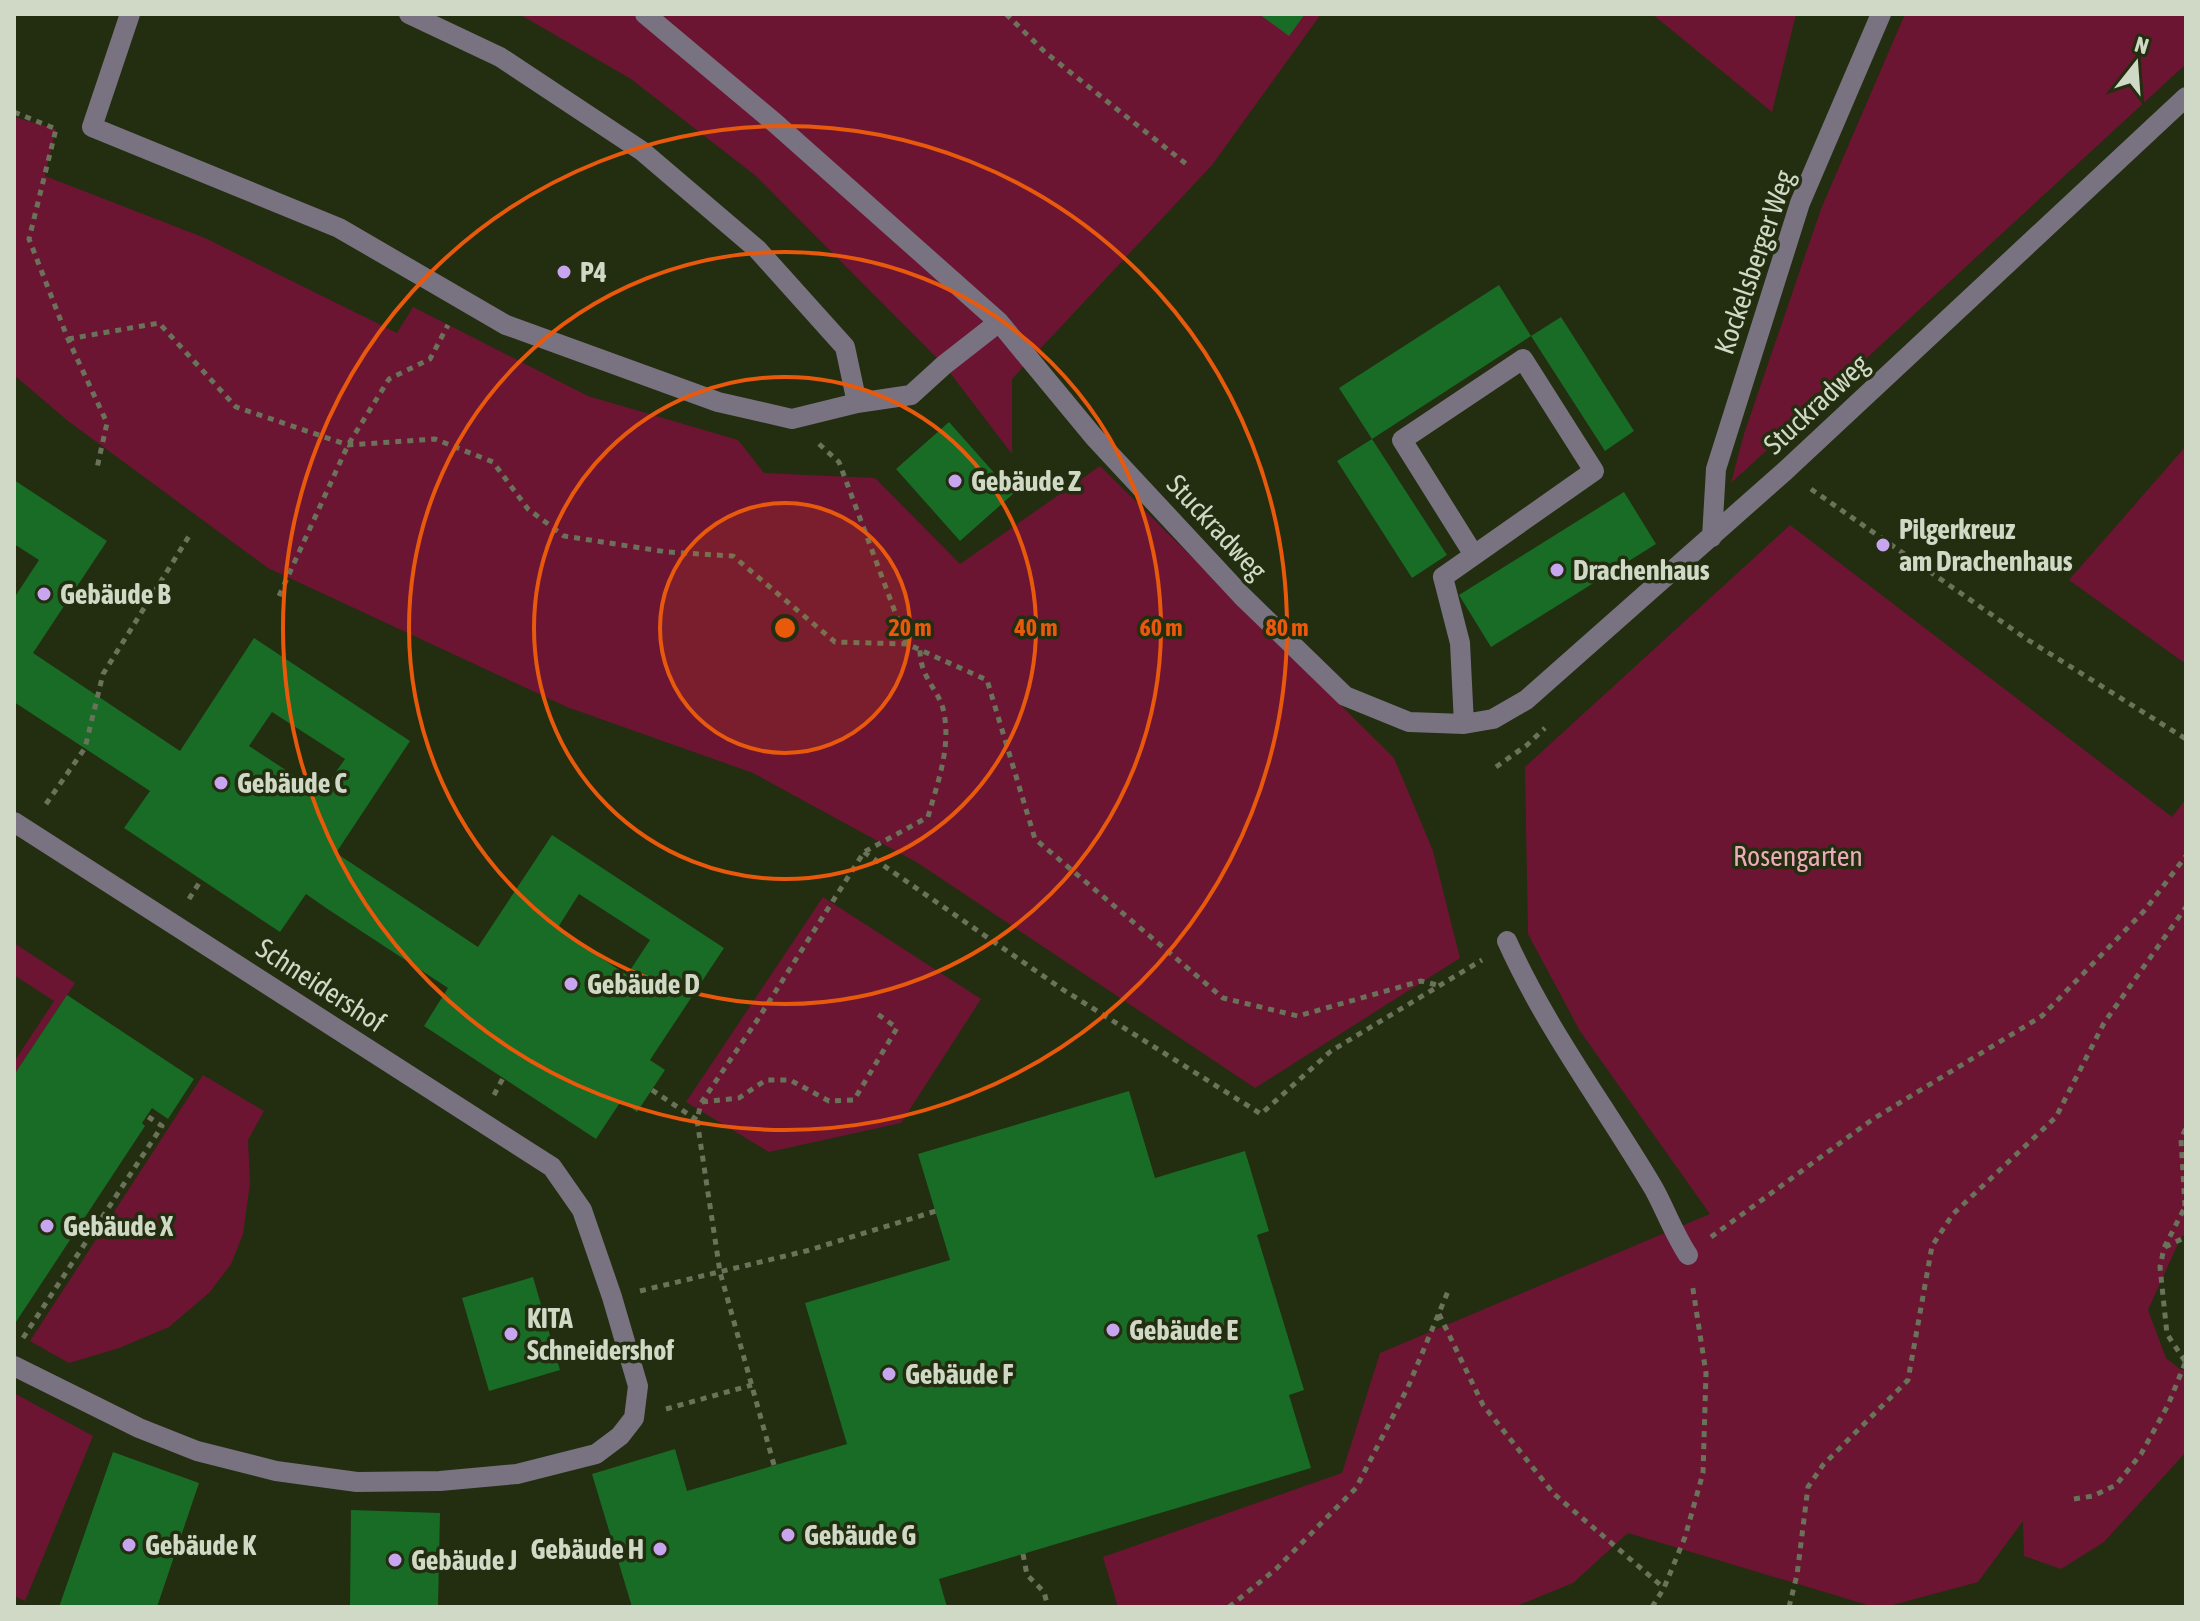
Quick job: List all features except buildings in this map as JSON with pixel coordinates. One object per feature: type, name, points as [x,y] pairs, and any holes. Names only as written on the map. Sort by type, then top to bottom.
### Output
[{"type":"street","points":[[130,14],[92,127],[339,228],[506,325],[689,392],[792,419],[857,403],[911,395],[999,322]]},
{"type":"street","points":[[409,14],[500,57],[642,151],[757,249],[845,347],[857,403]]},
{"type":"street","name":"Stuckradweg","points":[[645,14],[775,123],[999,322],[1105,448],[1242,596],[1345,696],[1409,722],[1464,724],[1493,719],[1526,700],[1785,471],[2186,97]]},
{"type":"street","name":"Kockelsberger Weg","points":[[1712,537],[1716,469],[1800,203],[1881,14]]},
{"type":"street","points":[[1464,724],[1460,643],[1443,577],[1594,471],[1523,359],[1402,440],[1474,555]]},
{"type":"street","name":"Schneidershof","points":[[20,826],[552,1167],[582,1210],[612,1297],[638,1386],[634,1418]]},
{"type":"street","points":[[1507,941],[1527,985],[1655,1191],[1676,1237],[1688,1255]]},
{"type":"street","points":[[14,1366],[139,1428],[197,1451],[276,1471],[357,1482],[440,1481],[517,1474],[596,1454],[620,1436],[634,1418]]},
{"type":"path","points":[[1006,14],[1046,53],[1190,167]]},
{"type":"path","points":[[14,112],[56,129],[29,239],[68,339],[107,423],[97,468]]},
{"type":"path","points":[[279,596],[348,445],[389,379],[430,359],[461,299]]},
{"type":"path","points":[[68,339],[159,323],[236,407],[348,445],[435,439],[493,462],[528,509],[564,536],[667,552],[733,556],[835,642],[907,644],[987,680],[1035,839],[1223,998],[1298,1016],[1421,981],[1441,986]]},
{"type":"path","points":[[792,419],[839,462],[907,644]]},
{"type":"path","points":[[1785,471],[2028,640],[2186,739]]},
{"type":"path","points":[[20,826],[85,748],[103,674],[191,533]]},
{"type":"path","points":[[774,1465],[720,1272],[697,1120],[701,1103],[864,852],[928,817],[946,749],[944,711],[920,666],[920,650]]},
{"type":"path","points":[[864,852],[1062,989],[1261,1114],[1331,1051],[1441,986],[1507,941]]},
{"type":"path","points":[[1652,1607],[1664,1588],[1685,1537],[1703,1473],[1706,1373],[1688,1255],[1873,1119],[2042,1016],[2145,910],[2186,856]]},
{"type":"path","points":[[1789,1607],[1797,1575],[1808,1487],[1823,1465],[1908,1380],[1932,1246],[1953,1214],[2056,1117],[2104,1023],[2186,907]]},
{"type":"path","points":[[701,1103],[739,1098],[766,1080],[790,1080],[829,1101],[854,1100],[897,1028],[876,1013]]},
{"type":"path","points":[[652,1090],[697,1120]]},
{"type":"path","points":[[14,1351],[162,1126],[147,1116]]},
{"type":"path","points":[[2074,1499],[2093,1496],[2116,1485],[2141,1454],[2168,1405],[2186,1361],[2167,1334],[2160,1267],[2164,1248],[2186,1205],[2181,1139],[2186,1128]]},
{"type":"path","points":[[612,1297],[806,1251],[936,1211]]},
{"type":"path","points":[[2164,1248],[2186,1237]]},
{"type":"path","points":[[1229,1607],[1276,1569],[1356,1488],[1408,1387],[1449,1289]]},
{"type":"path","points":[[1439,1313],[1483,1405],[1554,1494],[1664,1588]]},
{"type":"path","points":[[634,1418],[752,1385]]},
{"type":"path","points":[[1023,1554],[1027,1575],[1044,1592],[1048,1607]]},
{"type":"green space","points":[[519,14],[1321,14],[1212,165],[1012,379],[1012,454],[944,365],[756,176],[631,79]]},
{"type":"green space","points":[[1652,14],[1796,14],[1772,112]]},
{"type":"green space","points":[[1905,14],[2186,14],[2186,64],[1731,483],[1744,434],[1821,209]]},
{"type":"green space","points":[[14,117],[56,129],[45,176],[205,238],[397,333],[413,307],[588,396],[738,440],[764,473],[875,478],[960,564],[1100,466],[1394,758],[1433,851],[1460,958],[1255,1088],[918,863],[753,773],[567,707],[268,568],[68,421],[14,375]]},
{"type":"green space","points":[[2186,446],[2186,664],[2069,580]]},
{"type":"green space","name":"Rosengarten","points":[[1790,525],[2172,817],[2186,799],[2186,1234],[2181,1237],[2148,1310],[2166,1358],[2181,1370],[2186,1370],[2186,1452],[2104,1542],[2061,1569],[2024,1556],[2023,1521],[1978,1582],[1885,1607],[1874,1607],[1628,1533],[1573,1583],[1514,1607],[1118,1607],[1103,1557],[1342,1473],[1380,1353],[1710,1214],[1580,1031],[1528,934],[1525,767]]},
{"type":"green space","points":[[823,897],[981,999],[901,1123],[769,1152],[686,1102]]},
{"type":"green space","points":[[14,943],[75,983],[14,1075],[14,1062],[54,1001],[14,975]]},
{"type":"green space","points":[[203,1075],[264,1111],[248,1140],[250,1183],[243,1234],[231,1264],[210,1292],[169,1327],[119,1348],[69,1363],[30,1341]]},
{"type":"green space","points":[[14,1393],[93,1436],[25,1601],[14,1596]]},
{"type":"place","name":"P4","points":[[564,272]]},
{"type":"place","name":"Gebäude Z","points":[[955,481]]},
{"type":"place","name":"Pilgerkreuz am Drachenhaus","points":[[1883,545]]},
{"type":"place","name":"Drachenhaus","points":[[1557,570]]},
{"type":"place","name":"Gebäude B","points":[[44,594]]},
{"type":"place","name":"Gebäude C","points":[[221,783]]},
{"type":"place","name":"Gebäude D","points":[[571,984]]},
{"type":"place","name":"Gebäude X","points":[[47,1226]]},
{"type":"place","name":"Gebäude E","points":[[1113,1330]]},
{"type":"place","name":"KITA Schneidershof","points":[[511,1334]]},
{"type":"place","name":"Gebäude F","points":[[889,1374]]},
{"type":"place","name":"Gebäude G","points":[[788,1535]]},
{"type":"place","name":"Gebäude K","points":[[129,1545]]},
{"type":"place","name":"Gebäude H","points":[[660,1549]]},
{"type":"place","name":"Gebäude J","points":[[395,1560]]}]
